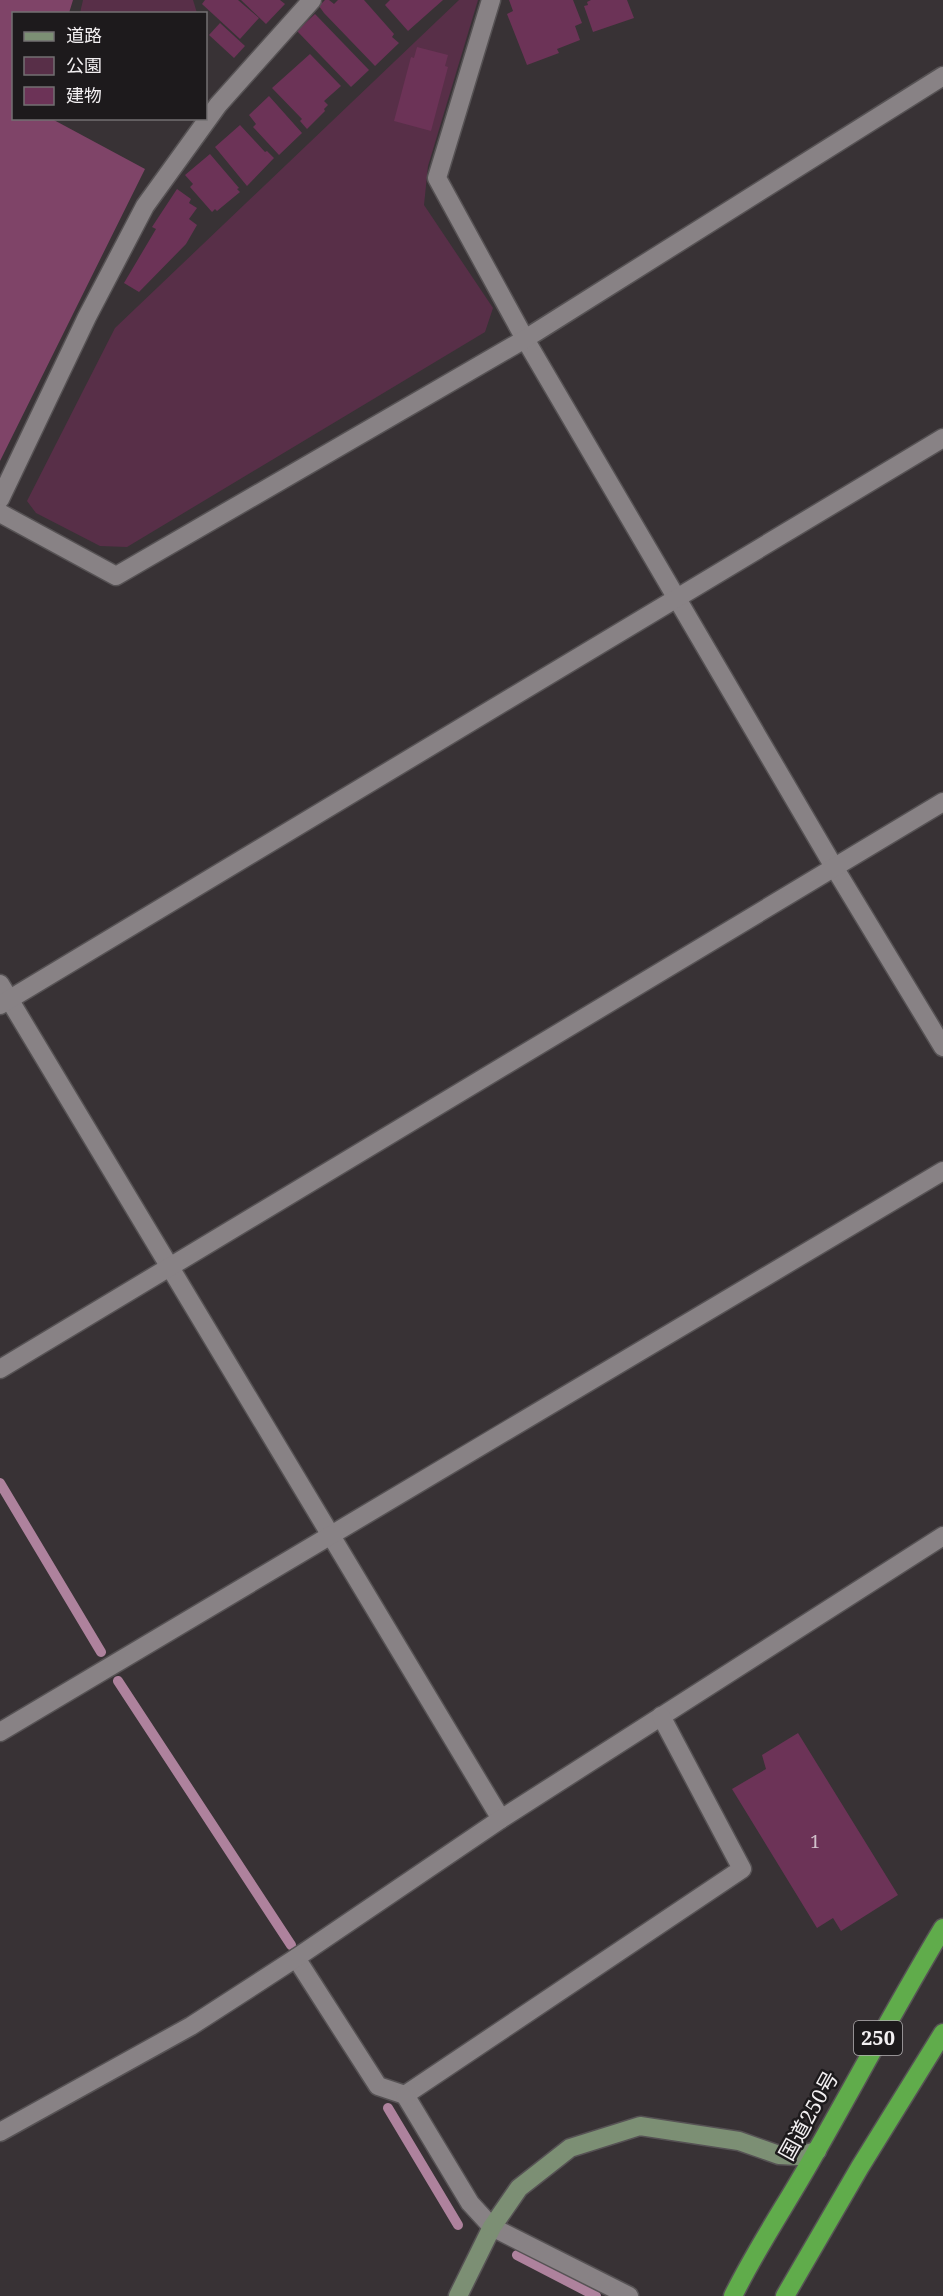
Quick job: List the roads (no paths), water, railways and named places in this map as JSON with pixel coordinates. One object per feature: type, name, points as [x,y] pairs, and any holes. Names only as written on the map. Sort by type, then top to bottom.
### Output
[{"type":"highway","name":"国道250号","points":[[733,2296],[749,2264],[817,2151],[895,2008],[943,1928]]},
{"type":"highway","name":"250","points":[[785,2296],[860,2167],[943,2033]]},
{"type":"street","points":[[0,500],[87,317],[145,206],[218,105],[312,0]]},
{"type":"street","points":[[491,0],[437,178],[525,339],[834,867],[943,1047]]},
{"type":"street","points":[[0,513],[117,576],[525,339],[943,76]]},
{"type":"street","points":[[501,1819],[332,1536],[3,996],[943,438]]},
{"type":"street","points":[[0,1369],[943,802]]},
{"type":"street","points":[[0,1732],[943,1171]]},
{"type":"street","points":[[0,2132],[191,2026],[501,1819],[943,1536]]},
{"type":"street","points":[[405,2095],[742,1869],[661,1716]]},
{"type":"street","points":[[296,1958],[378,2086],[405,2095],[470,2204],[492,2227],[629,2296]]},
{"type":"street","points":[[458,2296],[492,2227],[519,2188],[570,2148],[640,2126],[740,2141],[779,2155],[798,2156],[817,2151]]},
{"type":"waterway","points":[[0,1483],[101,1652]]},
{"type":"waterway","points":[[118,1681],[291,1945]]},
{"type":"waterway","points":[[388,2108],[458,2225]]},
{"type":"waterway","points":[[517,2255],[596,2296]]}]
